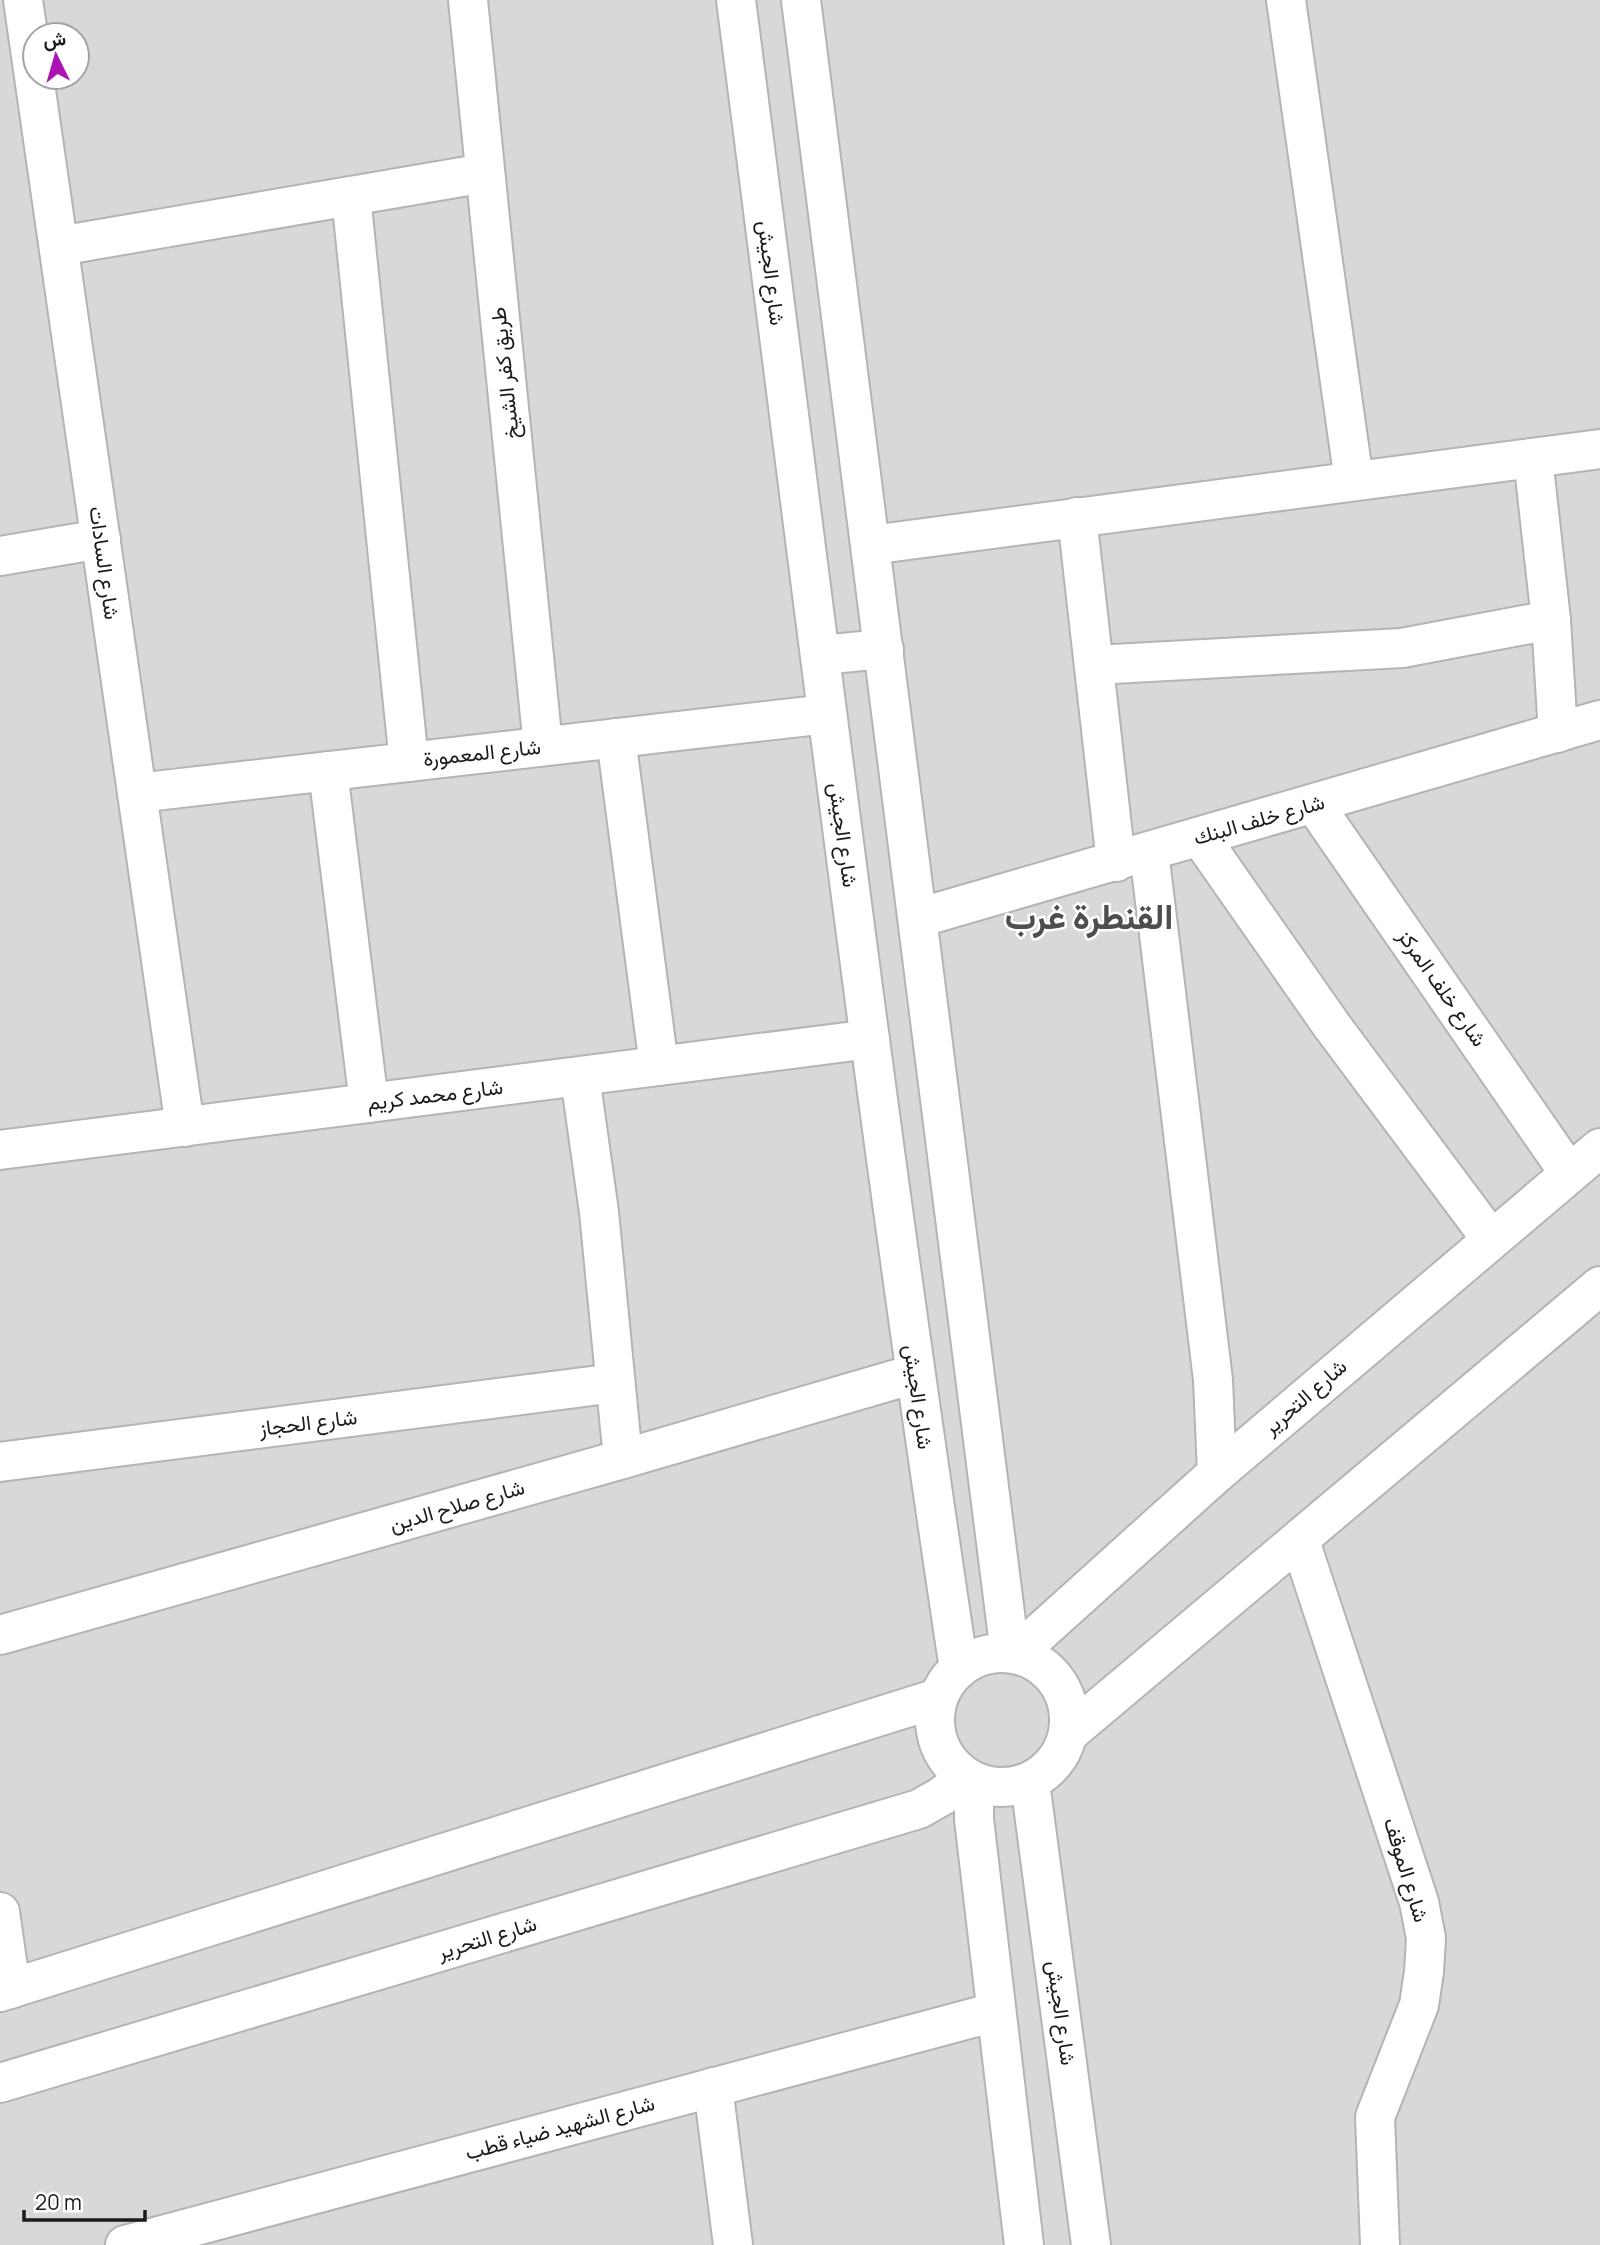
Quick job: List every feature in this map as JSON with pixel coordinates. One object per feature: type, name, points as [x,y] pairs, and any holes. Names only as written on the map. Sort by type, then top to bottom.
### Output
[{"type":"street","name":"شارع السادات","points":[[23,0],[185,1127]]},
{"type":"street","name":"طريق كفر الشيخ","points":[[468,0],[543,746]]},
{"type":"street","name":"شارع الجيش","points":[[736,0],[914,1374],[948,1683],[935,1715],[936,1734],[942,1751],[952,1765],[971,1780]]},
{"type":"street","points":[[802,0],[1013,1653]]},
{"type":"street","points":[[1286,0],[1354,481]]},
{"type":"street","points":[[59,246],[485,173]]},
{"type":"street","points":[[351,196],[408,762]]},
{"type":"street","points":[[871,545],[1600,449]]},
{"type":"street","points":[[1534,458],[1551,620],[1558,733]]},
{"type":"street","points":[[1077,517],[1095,665],[1133,857],[1213,1380],[1217,1473]]},
{"type":"street","points":[[0,556],[101,539]]},
{"type":"street","points":[[1095,665],[1402,648],[1551,620]]},
{"type":"street","points":[[820,655],[884,649]]},
{"type":"street","name":"شارع المعمورة","points":[[138,793],[827,714]]},
{"type":"street","name":"شارع خلف البنك","points":[[918,918],[1600,720]]},
{"type":"street","points":[[616,738],[659,1066]]},
{"type":"street","points":[[328,771],[369,1103]]},
{"type":"street","name":"شارع خلف المركز","points":[[1314,804],[1569,1173]]},
{"type":"street","points":[[1200,837],[1332,1026],[1490,1239]]},
{"type":"street","name":"شارع محمد كريم","points":[[0,1150],[870,1039]]},
{"type":"street","points":[[580,1077],[599,1212],[623,1459]]},
{"type":"street","name":"شارع التحرير","points":[[1013,1653],[1217,1473],[1600,1148]]},
{"type":"street","points":[[1069,1733],[1600,1286]]},
{"type":"street","name":"شارع صلاح الدين","points":[[0,1635],[914,1374]]},
{"type":"street","name":"شارع الحجاز","points":[[0,1462],[615,1383]]},
{"type":"street","name":"شارع الموقف","points":[[1300,1541],[1419,1902],[1426,1938],[1419,2004],[1375,2117],[1380,2245]]},
{"type":"street","points":[[0,1912],[6,1990],[948,1683],[974,1659],[991,1654],[1013,1653],[1036,1661],[1052,1674],[1064,1692],[1070,1712],[1069,1733],[1064,1749],[1056,1762],[1030,1782],[1013,1787],[995,1787],[971,1780],[995,2012],[1024,2245]]},
{"type":"street","name":"شارع التحرير","points":[[0,2082],[919,1809],[971,1780]]},
{"type":"street","name":"شارع الجيش","points":[[1030,1782],[1091,2245]]},
{"type":"street","name":"شارع الشهيد ضياء قطب","points":[[125,2245],[995,2012]]},
{"type":"street","points":[[713,2087],[733,2245]]},
{"type":"shaded area","points":[[0,0],[1600,0],[1600,2245],[0,2245]]},
{"type":"district","name":"القنطرة غرب","points":[[1089,917]]}]
